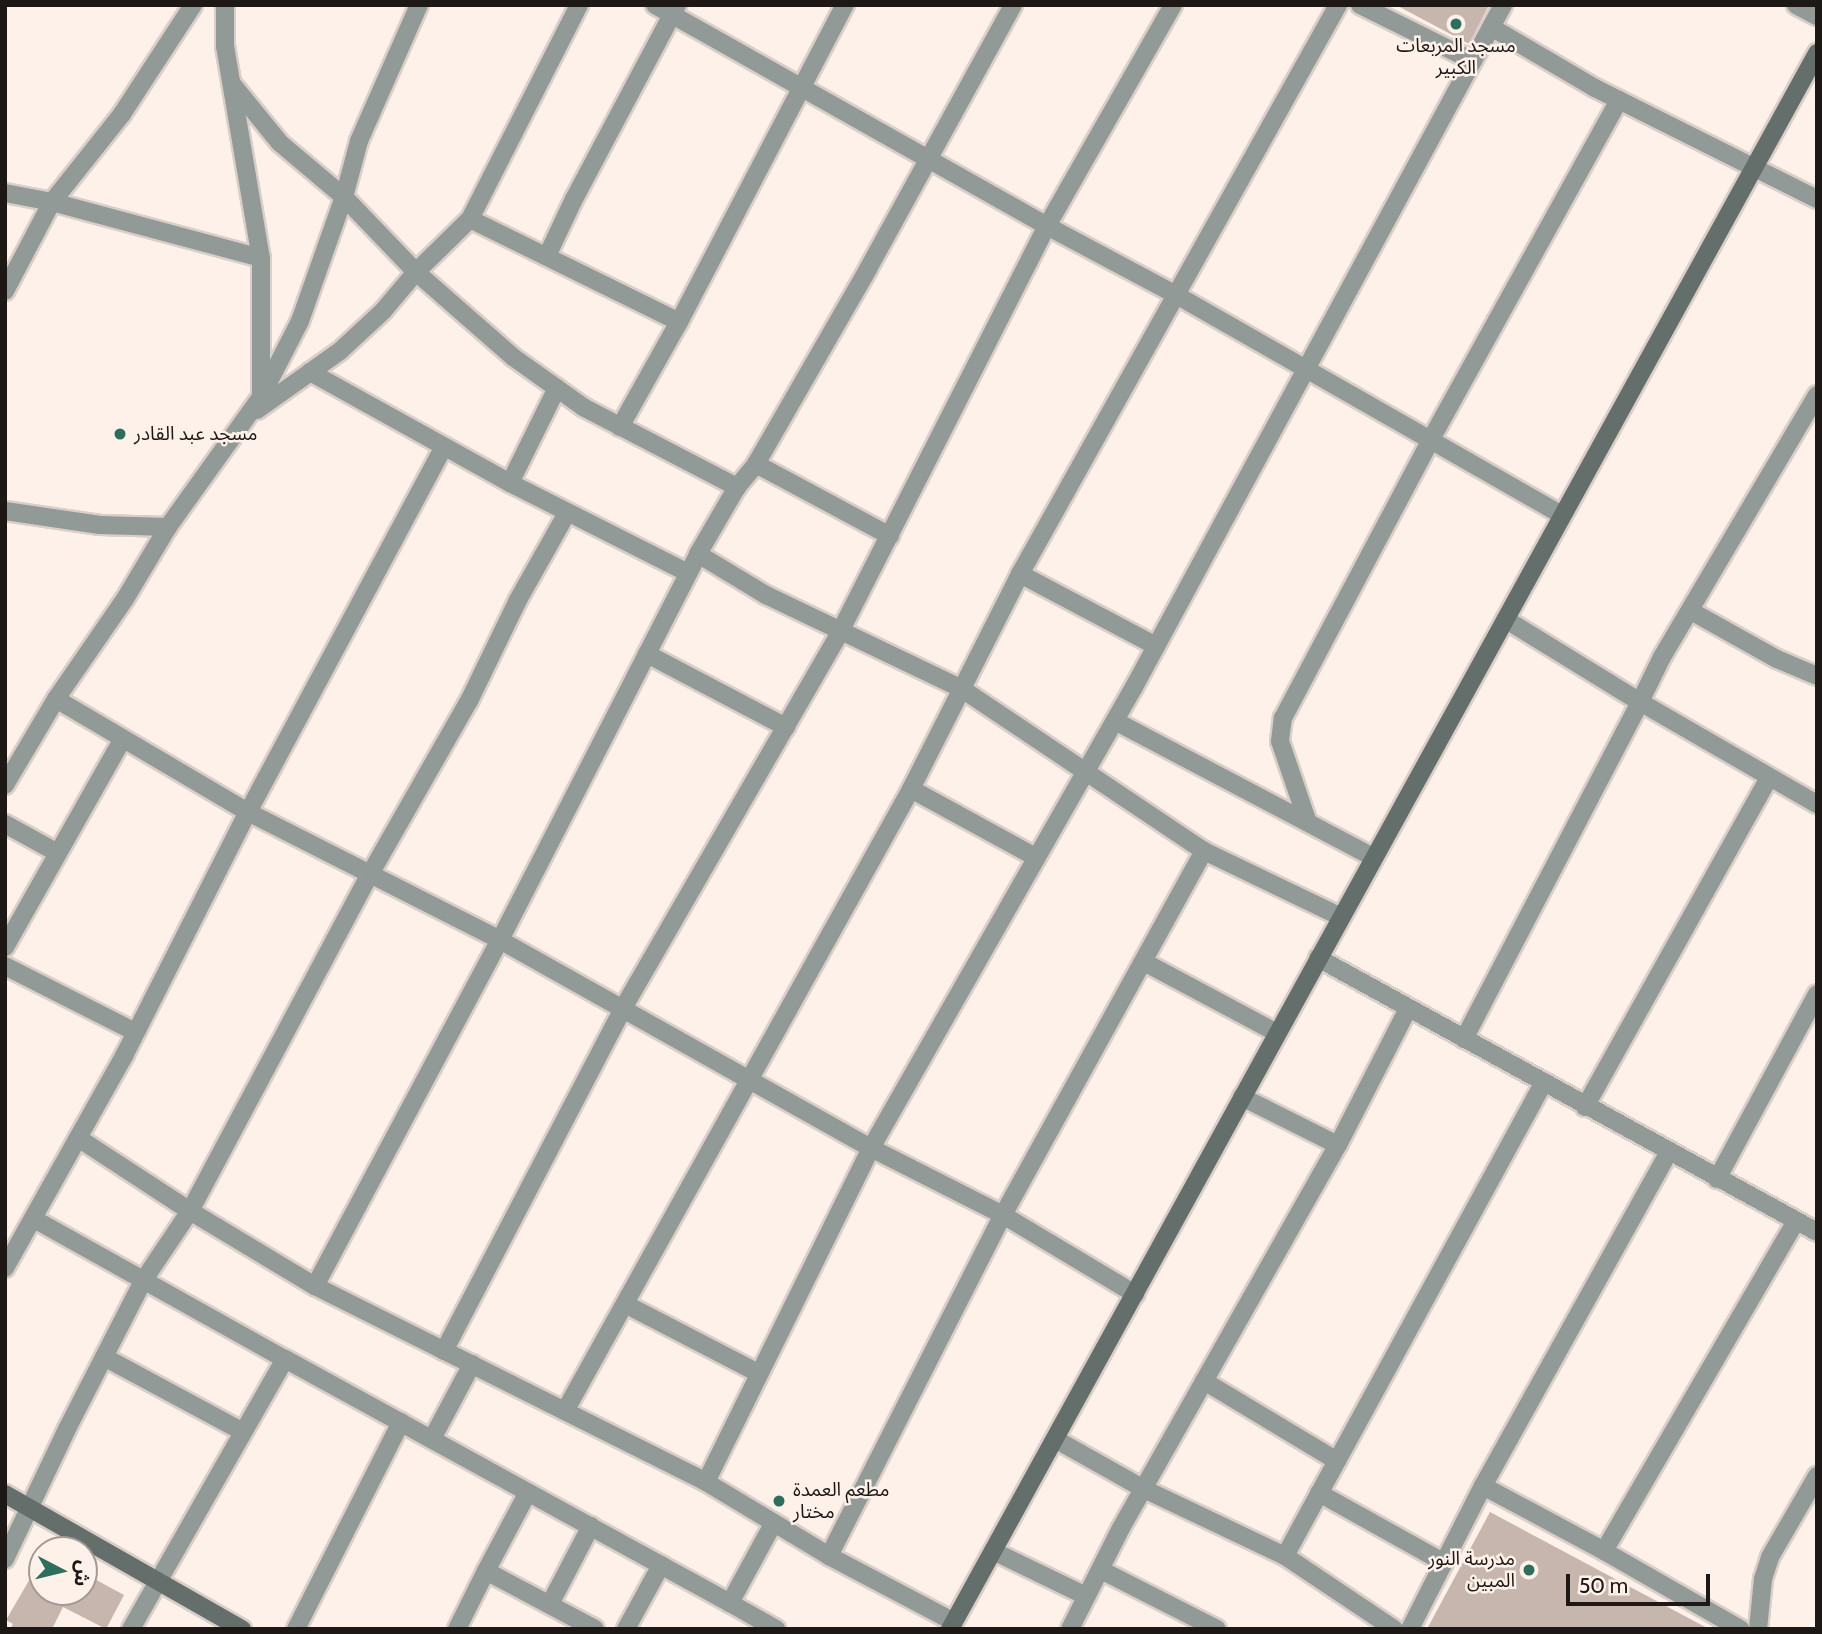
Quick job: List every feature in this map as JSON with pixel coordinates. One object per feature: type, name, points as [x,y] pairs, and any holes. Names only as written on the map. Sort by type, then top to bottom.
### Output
[{"type":"street","points":[[225,5],[225,46],[261,258],[261,397]]},
{"type":"street","points":[[5,785],[56,699],[125,599],[168,527],[261,397],[300,321],[344,197],[359,141],[419,5]]},
{"type":"street","points":[[248,416],[340,351],[383,311],[416,272],[470,219],[579,5]]},
{"type":"street","points":[[655,5],[675,10],[800,88],[1178,296],[1562,515]]},
{"type":"street","points":[[620,427],[679,322],[845,5]]},
{"type":"street","points":[[315,1286],[500,940],[698,554],[737,487],[756,464],[1013,5]]},
{"type":"street","points":[[444,1351],[622,1010],[840,632],[1047,226],[1173,5]]},
{"type":"street","points":[[565,1411],[911,789],[1020,574],[1178,296],[1338,5]]},
{"type":"street","points":[[1360,5],[1473,61]]},
{"type":"street","points":[[706,1482],[871,1148],[1115,721],[1503,5]]},
{"type":"street","points":[[1796,5],[1817,16]]},
{"type":"street","points":[[5,291],[52,202],[122,114],[191,6]]},
{"type":"street","points":[[547,256],[573,199],[675,10]]},
{"type":"street","points":[[1491,27],[1619,100],[1817,199]]},
{"type":"street","points":[[78,1138],[190,1211],[315,1286],[706,1482],[773,1524],[952,1625],[1817,53]]},
{"type":"street","points":[[232,84],[279,143],[344,197],[416,272],[513,357],[620,427],[737,487]]},
{"type":"street","points":[[1307,820],[1280,741],[1283,718],[1430,441],[1619,100]]},
{"type":"street","points":[[5,193],[52,202],[261,258]]},
{"type":"street","points":[[470,219],[679,322]]},
{"type":"street","points":[[310,372],[567,513],[688,573]]},
{"type":"street","points":[[510,482],[557,388]]},
{"type":"street","points":[[1464,1039],[1640,702],[1817,395]]},
{"type":"street","points":[[5,1268],[135,1032],[248,812],[444,447]]},
{"type":"street","points":[[756,464],[890,536]]},
{"type":"street","points":[[5,511],[91,524],[168,527]]},
{"type":"street","points":[[5,1559],[143,1281],[190,1211],[369,876],[469,701],[518,600],[567,513]]},
{"type":"street","points":[[698,554],[766,595],[962,689],[1085,774],[1204,851],[1341,917]]},
{"type":"street","points":[[1020,574],[1156,646]]},
{"type":"street","points":[[1691,611],[1777,659],[1817,676]]},
{"type":"street","points":[[1505,619],[1640,702],[1817,804]]},
{"type":"street","points":[[647,654],[786,727]]},
{"type":"street","points":[[56,699],[248,812],[369,876],[500,940],[871,1148],[1003,1215],[1135,1294]]},
{"type":"street","points":[[1115,721],[1373,857]]},
{"type":"street","points":[[5,947],[122,740]]},
{"type":"street","points":[[1585,1107],[1769,778]]},
{"type":"street","points":[[911,789],[1035,857]]},
{"type":"street","points":[[5,824],[58,853]]},
{"type":"street","points":[[829,1556],[1003,1215],[1204,851]]},
{"type":"street","points":[[1318,958],[1717,1180],[1817,1232]]},
{"type":"street","points":[[1144,962],[1277,1033]]},
{"type":"street","points":[[5,965],[135,1032]]},
{"type":"street","points":[[1717,1180],[1817,994]]},
{"type":"street","points":[[1070,1629],[1144,1489],[1338,1145],[1408,1009]]},
{"type":"street","points":[[1284,1556],[1544,1082]]},
{"type":"street","points":[[1242,1097],[1338,1145]]},
{"type":"street","points":[[1410,1629],[1483,1486],[1669,1152]]},
{"type":"street","points":[[34,1219],[776,1629]]},
{"type":"street","points":[[1604,1551],[1796,1221]]},
{"type":"street","points":[[625,1304],[758,1373]]},
{"type":"street","points":[[104,1357],[243,1432]]},
{"type":"street","points":[[131,1629],[285,1359]]},
{"type":"street","points":[[432,1439],[472,1364]]},
{"type":"street","points":[[1204,1381],[1337,1461]]},
{"type":"street","points":[[296,1629],[401,1422]]},
{"type":"street","points":[[1055,1438],[1144,1489],[1284,1556],[1394,1629]]},
{"type":"street","points":[[1758,1629],[1763,1579],[1770,1556],[1817,1476]]},
{"type":"street","points":[[1483,1486],[1741,1629]]},
{"type":"street","points":[[457,1629],[528,1492]]},
{"type":"street","points":[[1319,1493],[1443,1562]]},
{"type":"street","points":[[5,1494],[242,1629]]},
{"type":"street","points":[[730,1603],[773,1524]]},
{"type":"street","points":[[550,1604],[591,1526]]},
{"type":"street","points":[[993,1551],[1086,1596]]},
{"type":"street","points":[[626,1629],[661,1565]]},
{"type":"street","points":[[1101,1570],[1217,1629]]},
{"type":"street","points":[[486,1571],[594,1629]]},
{"type":"building","name":"مسجد المربعات الكبير","points":[[1396,5],[1489,5],[1469,44]]},
{"type":"building","name":"مدرسة النور المبين","points":[[1490,1512],[1709,1629],[1427,1629]]},
{"type":"building","points":[[98,1581],[124,1595],[106,1629],[63,1607],[52,1629],[10,1629],[13,1624],[6,1620],[28,1582],[28,1606],[98,1606]]},
{"type":"place","name":"مسجد المربعات الكبير","points":[[1456,24]]},
{"type":"place","name":"مسجد عبد القادر","points":[[120,434]]},
{"type":"place","name":"مطعم العمدة مختار","points":[[779,1501]]},
{"type":"place","name":"مدرسة النور المبين","points":[[1529,1570]]}]
